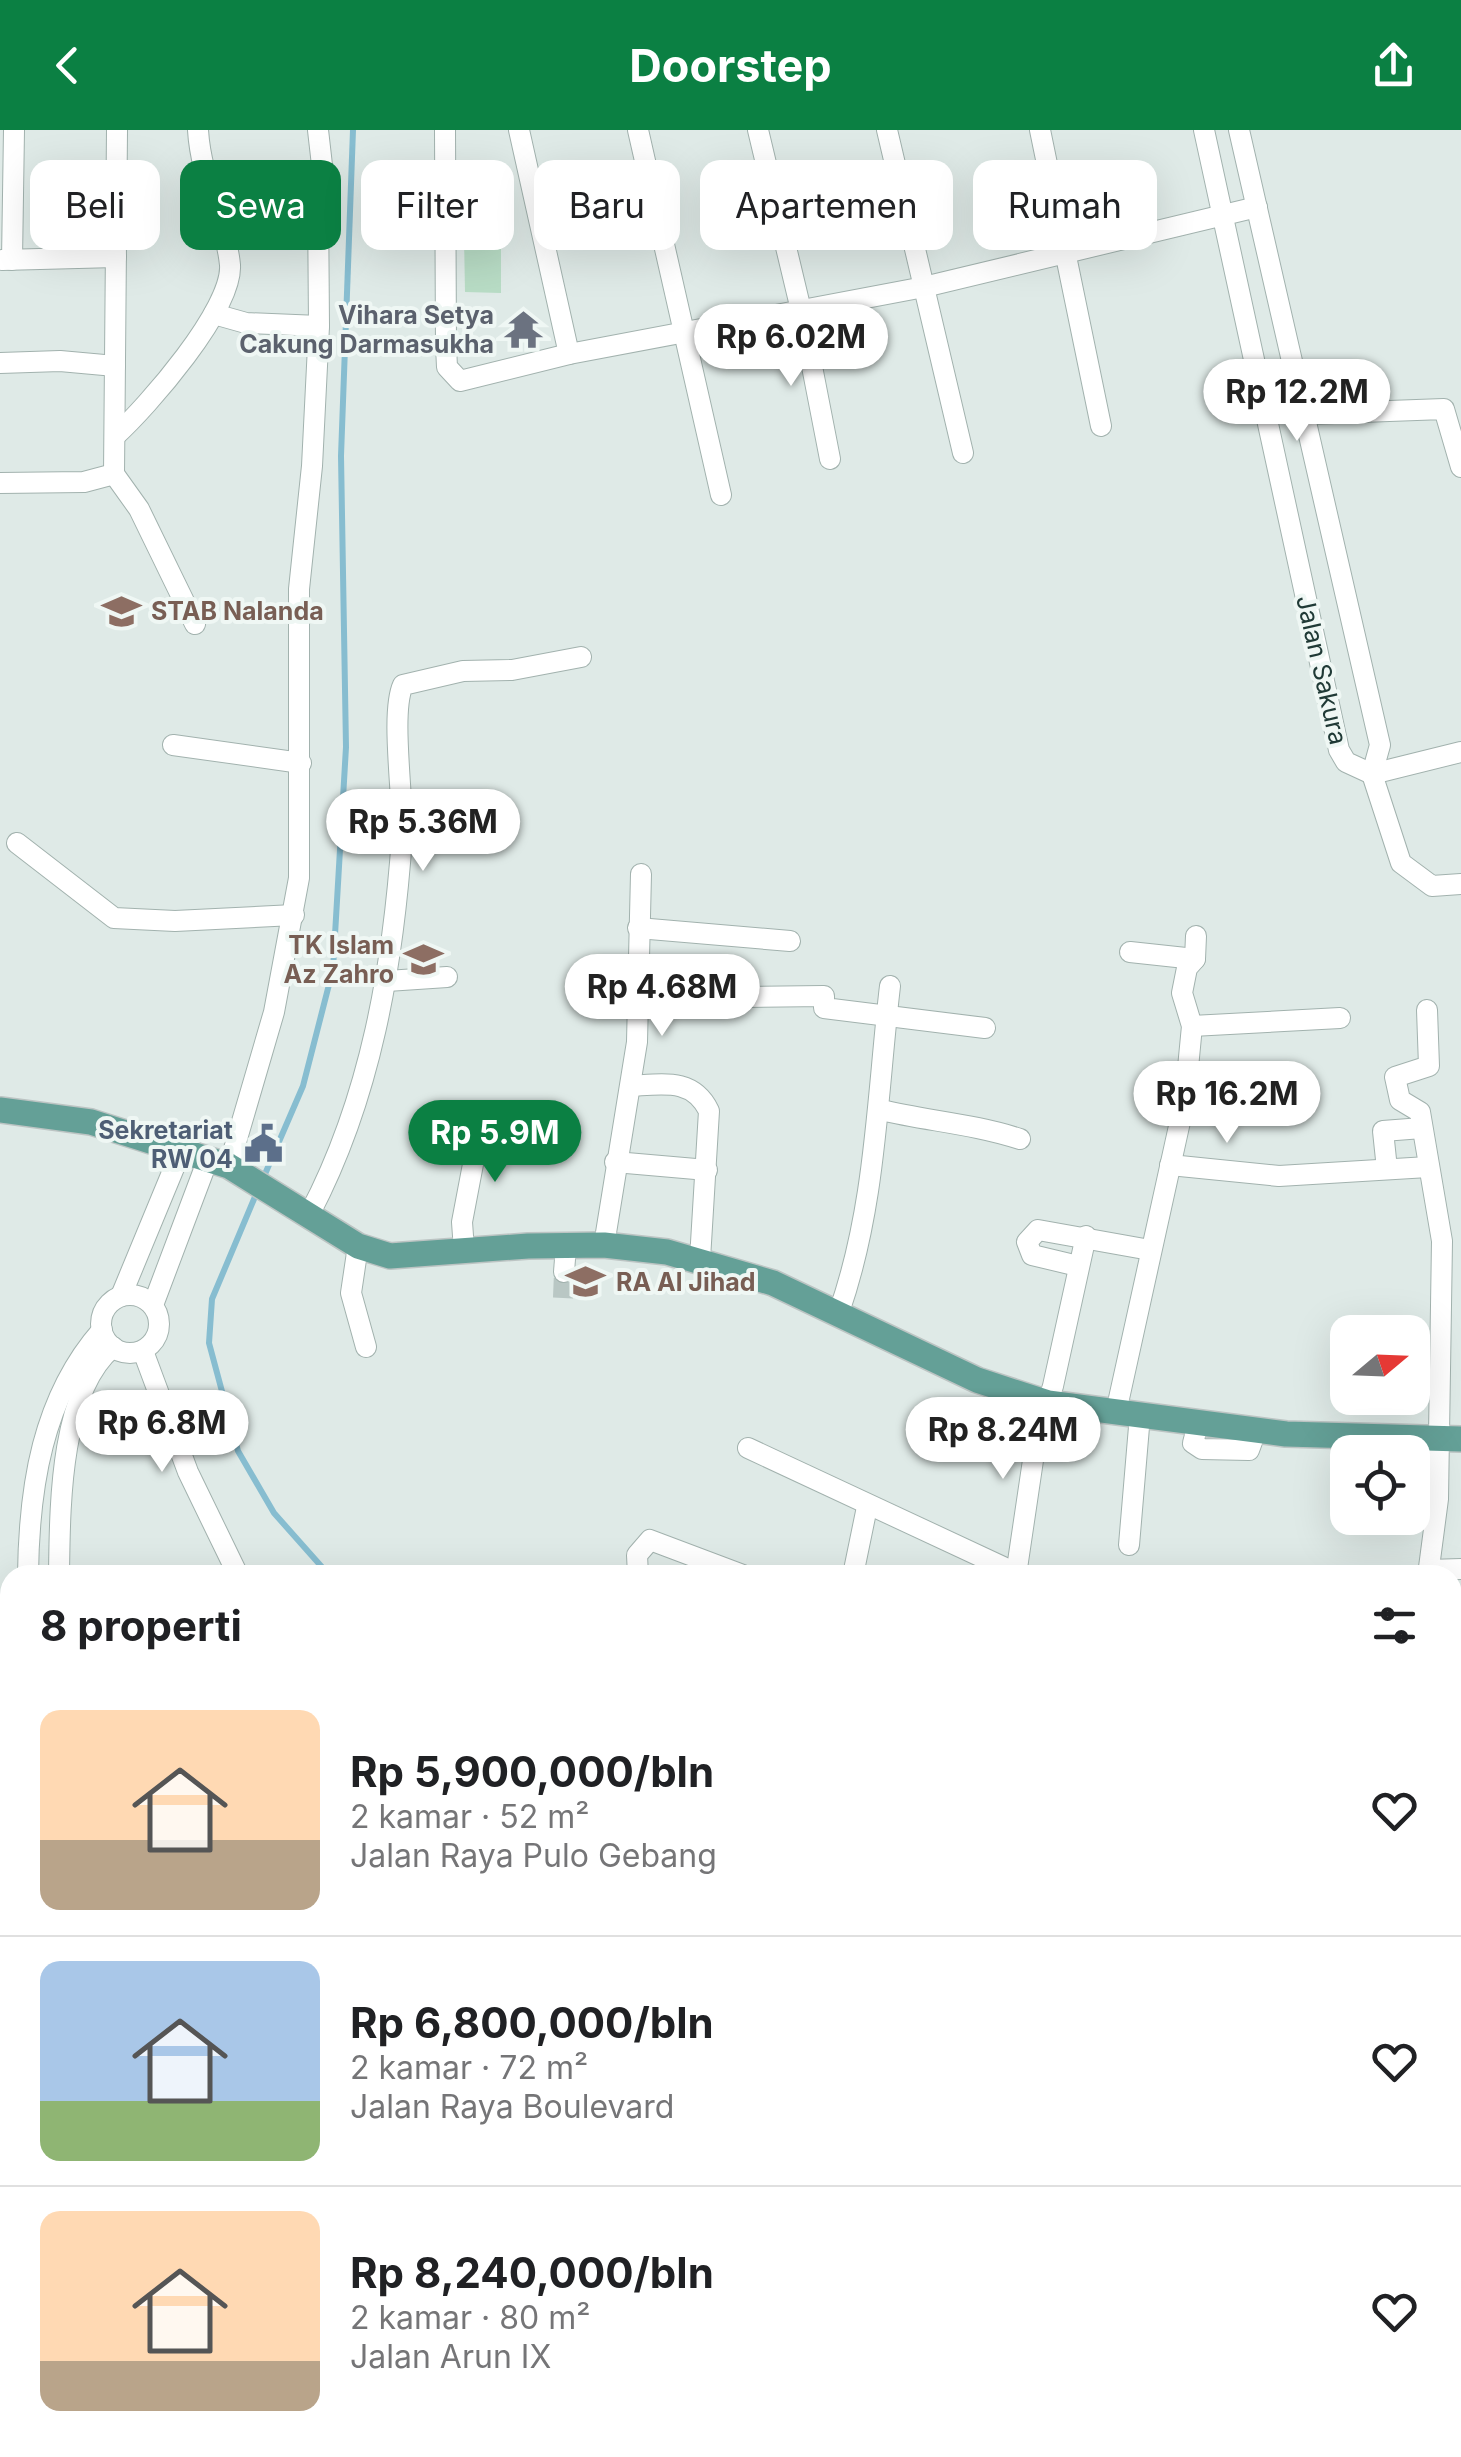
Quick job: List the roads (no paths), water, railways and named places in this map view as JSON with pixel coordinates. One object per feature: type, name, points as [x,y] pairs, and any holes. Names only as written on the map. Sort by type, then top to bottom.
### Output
[{"type":"main road","points":[[0,1110],[91,1122],[228,1167],[300,1207],[358,1246],[390,1256],[464,1250],[566,1258],[604,1246],[700,1258],[773,1283],[839,1312],[977,1380],[1048,1403],[1256,1431],[1450,1439]]},
{"type":"street","points":[[14,130],[6,260],[116,257]]},
{"type":"street","points":[[117,130],[114,474],[139,509],[196,624]]},
{"type":"street","points":[[115,436],[145,408],[214,314],[230,270],[202,175],[198,130]]},
{"type":"street","points":[[152,1305],[228,1167],[266,1044],[294,915],[301,834],[299,589],[312,466],[319,326],[318,198],[322,174],[318,130]]},
{"type":"street","points":[[444,130],[446,346],[448,367],[460,381],[569,354],[924,286],[1258,207]]},
{"type":"street","points":[[519,130],[569,354]]},
{"type":"street","points":[[638,130],[721,495]]},
{"type":"street","points":[[758,130],[802,310],[830,459]]},
{"type":"street","points":[[887,130],[963,452]]},
{"type":"street","points":[[1040,130],[1069,253],[1101,426]]},
{"type":"street","name":"Jalan Sakura","points":[[1204,130],[1339,750],[1346,762],[1372,774],[1380,745],[1239,130]]},
{"type":"street","points":[[214,314],[246,323],[319,326]]},
{"type":"street","points":[[0,363],[60,360],[115,366]]},
{"type":"street","points":[[1307,414],[1447,411],[1461,467]]},
{"type":"street","points":[[0,483],[84,482],[114,474]]},
{"type":"street","points":[[300,1207],[372,1056],[387,981],[402,834],[403,685],[462,671],[512,670],[581,658]]},
{"type":"street","points":[[173,745],[301,763]]},
{"type":"street","points":[[1461,752],[1372,774],[1401,863],[1432,886],[1461,884]]},
{"type":"street","points":[[17,843],[114,918],[164,922],[294,915]]},
{"type":"street","points":[[604,1246],[615,1162],[631,1086],[641,874]]},
{"type":"street","points":[[638,928],[790,941]]},
{"type":"street","points":[[1129,1545],[1128,1414],[1150,1250],[1184,1099],[1192,1026],[1182,994],[1187,968],[1195,958],[1196,936]]},
{"type":"street","points":[[1130,952],[1195,958]]},
{"type":"street","points":[[387,981],[447,977]]},
{"type":"street","points":[[839,1312],[856,1262],[881,1110],[890,986]]},
{"type":"street","points":[[638,998],[824,996],[824,1008],[886,1019],[986,1028]]},
{"type":"street","points":[[1427,1010],[1429,1066],[1395,1076],[1400,1100],[1418,1108],[1442,1242],[1450,1439],[1430,1565]]},
{"type":"street","points":[[1192,1026],[1340,1018]]},
{"type":"street","points":[[631,1086],[672,1084],[699,1092],[710,1111],[700,1258]]},
{"type":"street","points":[[881,1110],[924,1120],[972,1124],[1020,1139]]},
{"type":"street","points":[[464,1250],[462,1222],[482,1117]]},
{"type":"street","points":[[1387,1169],[1384,1131],[1422,1128]]},
{"type":"street","points":[[58,1565],[60,1508],[76,1417],[107,1339],[105,1310],[121,1296],[182,1151]]},
{"type":"street","points":[[615,1162],[708,1170]]},
{"type":"street","points":[[1170,1165],[1279,1176],[1428,1167]]},
{"type":"street","points":[[1078,1266],[1032,1255],[1027,1242],[1038,1230],[1150,1250]]},
{"type":"street","points":[[1017,1565],[1036,1440],[1086,1236]]},
{"type":"street","points":[[358,1246],[351,1294],[366,1347]]},
{"type":"street","points":[[107,1339],[122,1352],[143,1351],[158,1335],[160,1325],[152,1305],[132,1294],[121,1296]]},
{"type":"street","points":[[28,1565],[29,1530],[41,1448],[58,1396],[81,1353],[107,1339]]},
{"type":"street","points":[[143,1351],[182,1457],[233,1565]]},
{"type":"street","points":[[748,1448],[996,1565]]},
{"type":"street","points":[[855,1565],[867,1506]]},
{"type":"street","points":[[637,1565],[646,1542],[660,1541],[719,1565]]},
{"type":"waterway","points":[[262,1181],[303,1086],[333,969],[346,747],[341,456],[353,130]]},
{"type":"waterway","points":[[257,1192],[212,1299],[209,1343],[238,1451],[274,1513],[320,1565]]},
{"type":"tunnel","points":[[563,1298],[564,1272]]},
{"type":"place","name":"Vihara Setya Cakung Darmasukha","points":[[524,329]]},
{"type":"place","name":"STAB Nalanda","points":[[121,611]]},
{"type":"place","name":"TK Islam Az Zahro","points":[[424,959]]},
{"type":"place","name":"Sekretariat RW 04","points":[[263,1144]]},
{"type":"place","name":"RA Al Jihad","points":[[586,1282]]}]
